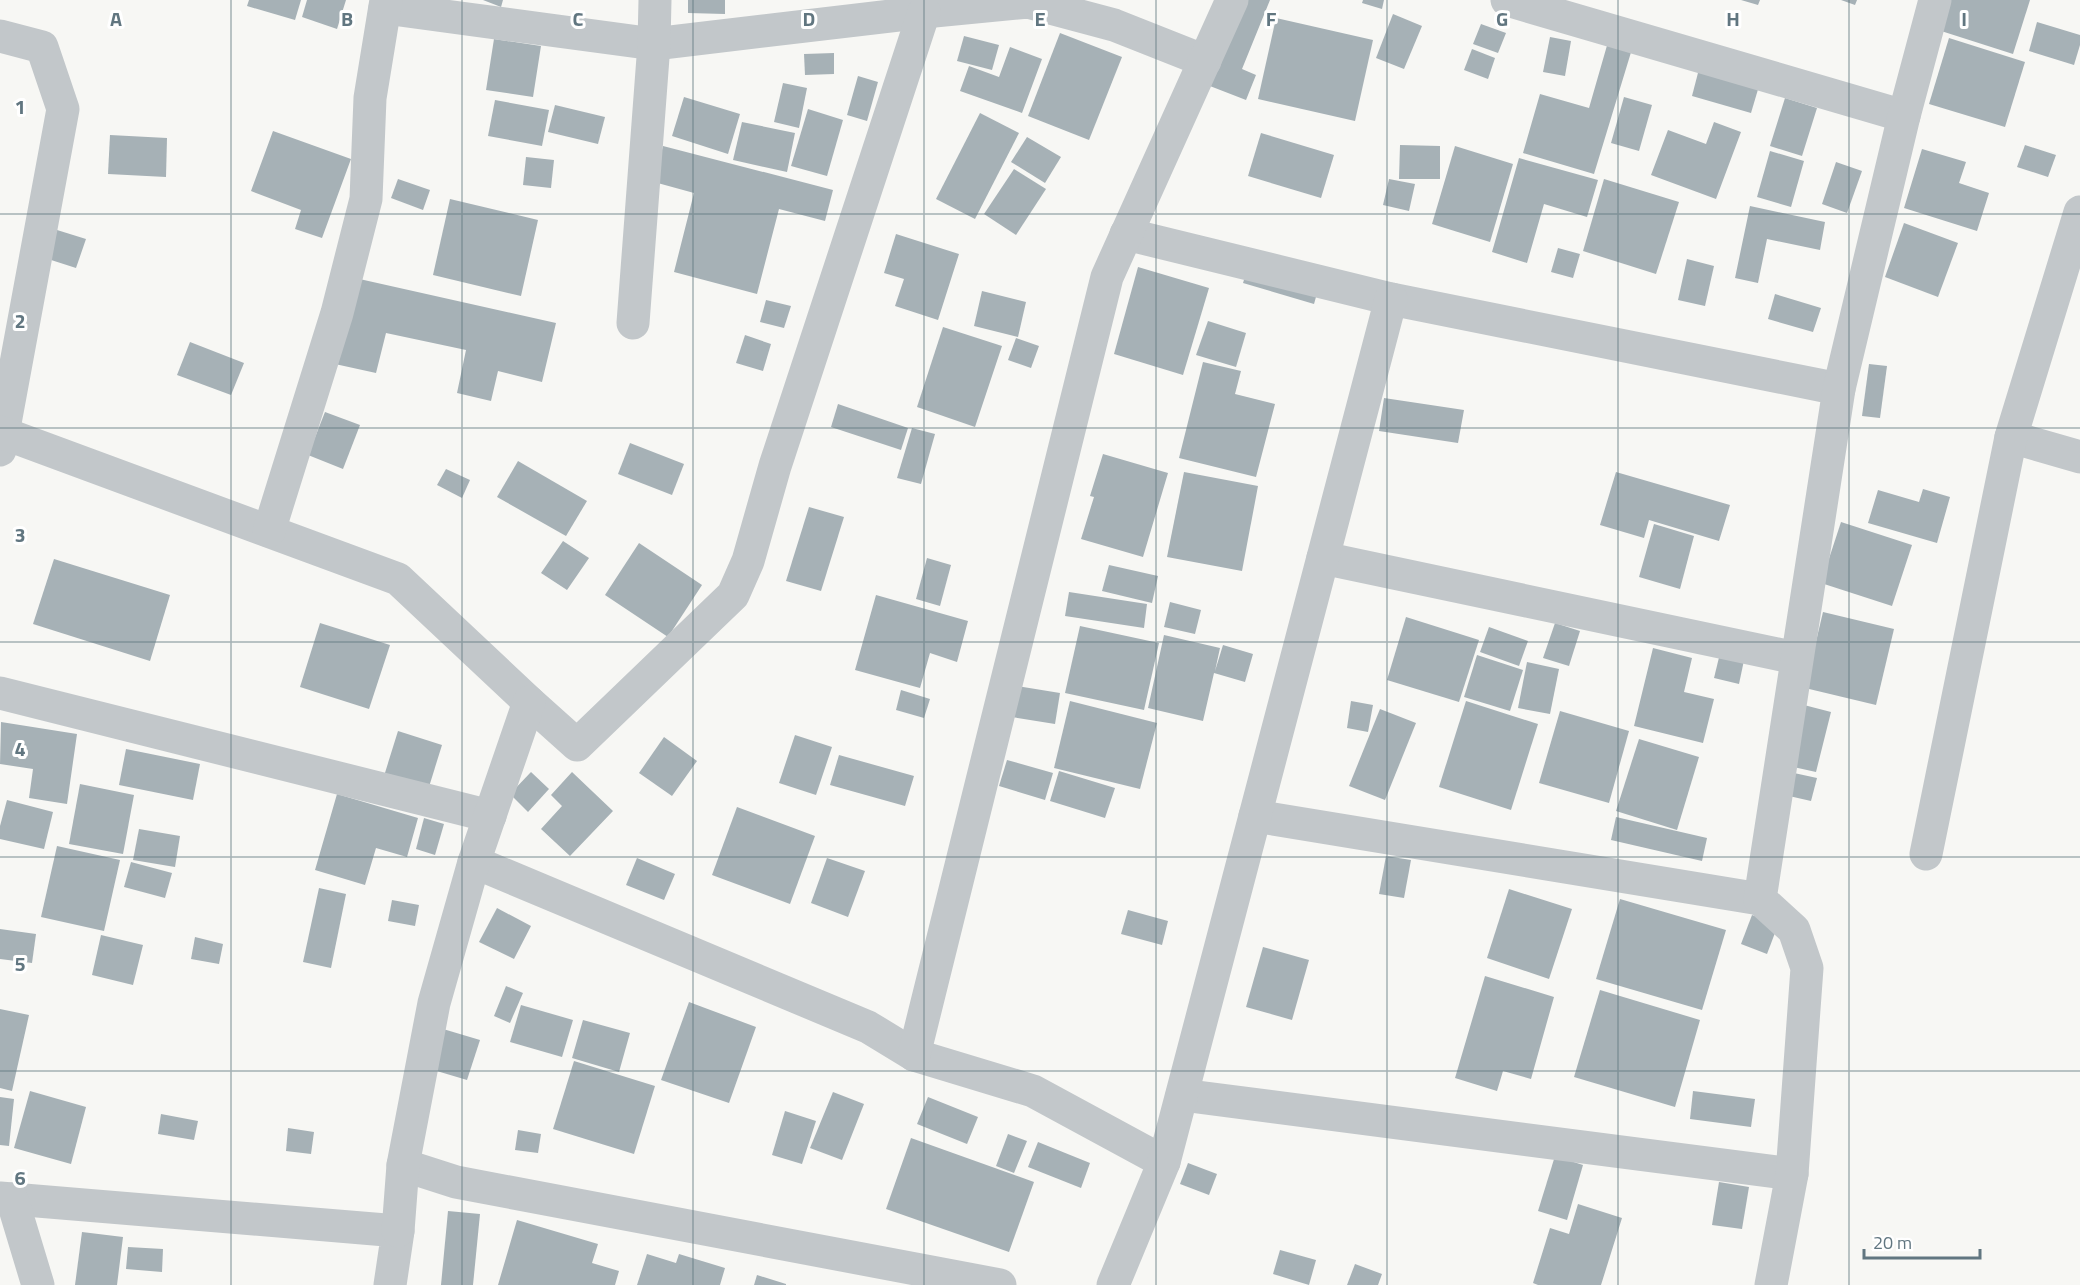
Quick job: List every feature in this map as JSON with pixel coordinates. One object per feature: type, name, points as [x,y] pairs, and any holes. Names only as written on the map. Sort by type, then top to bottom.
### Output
[{"type":"street","points":[[633,323],[654,44],[655,0]]},
{"type":"street","points":[[914,1055],[1107,277],[1232,0]]},
{"type":"street","points":[[1507,0],[1904,116]]},
{"type":"street","points":[[1760,899],[1839,389],[1904,116],[1935,0]]},
{"type":"street","points":[[268,531],[337,313],[366,199],[370,98],[386,4],[654,44],[1028,2],[1114,25],[1205,61]]},
{"type":"street","points":[[0,36],[42,47],[63,109],[1,438],[398,579],[577,745],[733,595],[748,561],[775,466],[924,12]]},
{"type":"street","points":[[1926,854],[2011,437],[2080,212]]},
{"type":"street","points":[[1126,234],[1391,299],[1839,389]]},
{"type":"street","points":[[1115,1284],[1164,1162],[1391,299]]},
{"type":"street","points":[[2011,437],[2080,457]]},
{"type":"street","points":[[1323,558],[1796,658]]},
{"type":"street","points":[[0,693],[490,816]]},
{"type":"street","points":[[390,1285],[398,1231],[403,1165],[434,1002],[474,862],[529,702]]},
{"type":"street","points":[[1255,816],[1760,899],[1794,930],[1807,968],[1792,1174],[1771,1285]]},
{"type":"street","points":[[474,862],[868,1027],[914,1055],[1033,1091],[1164,1162]]},
{"type":"street","points":[[1182,1095],[1792,1174]]},
{"type":"street","points":[[403,1165],[465,1184],[1000,1285]]},
{"type":"street","points":[[38,1285],[6,1198],[398,1231]]},
{"type":"building","points":[[249,0],[301,0],[295,20],[247,6]]},
{"type":"building","points":[[307,0],[346,0],[337,29],[302,17]]},
{"type":"building","points":[[483,0],[503,0],[501,7]]},
{"type":"building","points":[[688,0],[725,0],[725,14],[688,13]]},
{"type":"building","points":[[1230,0],[1270,0],[1242,69],[1256,75],[1246,100],[1197,81]]},
{"type":"building","points":[[1363,0],[1384,0],[1382,9],[1362,3]]},
{"type":"building","points":[[1741,0],[1760,0],[1758,5]]},
{"type":"building","points":[[1841,0],[1857,0],[1855,5]]},
{"type":"building","points":[[1947,0],[2030,0],[2013,54],[1938,30]]},
{"type":"building","points":[[1393,14],[1422,26],[1404,69],[1376,58]]},
{"type":"building","points":[[1276,18],[1373,40],[1355,121],[1258,99]]},
{"type":"building","points":[[2037,22],[2080,35],[2080,45],[2074,65],[2029,51]]},
{"type":"building","points":[[1481,24],[1506,33],[1498,53],[1473,44]]},
{"type":"building","points":[[1060,33],[1122,57],[1089,140],[1028,116]]},
{"type":"building","points":[[964,36],[999,45],[992,70],[957,61]]},
{"type":"building","points":[[1550,37],[1571,41],[1565,76],[1543,72]]},
{"type":"building","points":[[1949,38],[2025,62],[2005,127],[1929,104]]},
{"type":"building","points":[[494,39],[541,46],[533,97],[486,90]]},
{"type":"building","points":[[1608,42],[1632,49],[1594,174],[1523,153],[1540,94],[1589,108]]},
{"type":"building","points":[[1010,47],[1042,59],[1022,113],[960,91],[969,66],[999,77]]},
{"type":"building","points":[[1472,49],[1495,58],[1488,79],[1464,70]]},
{"type":"building","points":[[834,53],[834,74],[805,75],[804,54]]},
{"type":"building","points":[[1699,69],[1759,86],[1751,113],[1692,96]]},
{"type":"building","points":[[858,76],[878,82],[867,121],[847,115]]},
{"type":"building","points":[[783,83],[807,88],[799,128],[774,122]]},
{"type":"building","points":[[684,97],[740,114],[728,154],[672,136]]},
{"type":"building","points":[[1624,97],[1652,105],[1639,151],[1611,143]]},
{"type":"building","points":[[1785,98],[1817,108],[1802,156],[1770,146]]},
{"type":"building","points":[[495,100],[549,110],[542,146],[488,136]]},
{"type":"building","points":[[555,105],[605,117],[598,144],[548,132]]},
{"type":"building","points":[[808,109],[843,120],[827,176],[791,166]]},
{"type":"building","points":[[980,113],[1019,133],[975,219],[936,199]]},
{"type":"building","points":[[742,122],[795,133],[787,172],[733,160]]},
{"type":"building","points":[[1714,122],[1741,132],[1716,199],[1651,175],[1668,130],[1706,144]]},
{"type":"building","points":[[273,131],[351,159],[322,238],[295,229],[301,210],[251,191]]},
{"type":"building","points":[[1261,133],[1334,155],[1321,198],[1248,176]]},
{"type":"building","points":[[110,135],[167,138],[166,177],[108,174]]},
{"type":"building","points":[[1027,137],[1061,157],[1045,183],[1011,162]]},
{"type":"building","points":[[1400,145],[1440,146],[1440,179],[1399,179]]},
{"type":"building","points":[[2025,145],[2056,155],[2048,177],[2017,167]]},
{"type":"building","points":[[663,146],[833,190],[825,221],[779,209],[757,294],[674,272],[694,193],[654,182]]},
{"type":"building","points":[[1455,146],[1513,164],[1490,242],[1432,224]]},
{"type":"building","points":[[1922,149],[1966,162],[1959,183],[1989,193],[1977,231],[1904,208]]},
{"type":"building","points":[[1770,151],[1804,161],[1791,207],[1757,197]]},
{"type":"building","points":[[526,157],[554,160],[551,188],[523,185]]},
{"type":"building","points":[[1519,158],[1598,180],[1587,217],[1544,204],[1527,263],[1492,252]]},
{"type":"building","points":[[1836,162],[1862,171],[1847,213],[1822,204]]},
{"type":"building","points":[[1014,169],[1046,189],[1016,235],[984,214]]},
{"type":"building","points":[[398,179],[430,190],[423,210],[391,198]]},
{"type":"building","points":[[1389,179],[1415,184],[1409,211],[1383,205]]},
{"type":"building","points":[[1604,179],[1679,202],[1656,274],[1583,251]]},
{"type":"building","points":[[450,199],[538,220],[521,296],[433,275]]},
{"type":"building","points":[[1750,206],[1825,222],[1820,250],[1767,239],[1758,283],[1735,278]]},
{"type":"building","points":[[1904,223],[1958,243],[1938,297],[1885,277]]},
{"type":"building","points":[[57,230],[86,239],[76,268],[48,259]]},
{"type":"building","points":[[896,234],[959,254],[938,320],[895,306],[904,279],[884,273]]},
{"type":"building","points":[[1558,248],[1580,254],[1573,278],[1551,272]]},
{"type":"building","points":[[1687,259],[1714,266],[1705,306],[1678,300]]},
{"type":"building","points":[[1250,261],[1320,283],[1314,304],[1243,283]]},
{"type":"building","points":[[1138,267],[1209,288],[1183,375],[1114,354]]},
{"type":"building","points":[[355,278],[556,323],[542,382],[498,371],[491,401],[457,393],[466,350],[386,333],[376,373],[335,364]]},
{"type":"building","points":[[982,291],[1026,302],[1018,337],[974,326]]},
{"type":"building","points":[[1775,294],[1821,308],[1813,332],[1768,319]]},
{"type":"building","points":[[766,300],[791,306],[784,328],[760,322]]},
{"type":"building","points":[[1208,321],[1246,333],[1236,367],[1196,355]]},
{"type":"building","points":[[943,327],[1002,346],[975,427],[917,407]]},
{"type":"building","points":[[745,335],[771,344],[763,371],[736,363]]},
{"type":"building","points":[[1016,338],[1039,346],[1031,368],[1008,360]]},
{"type":"building","points":[[190,342],[244,363],[231,395],[177,375]]},
{"type":"building","points":[[1203,362],[1241,371],[1235,394],[1275,404],[1256,477],[1179,458]]},
{"type":"building","points":[[1869,364],[1887,366],[1880,418],[1862,416]]},
{"type":"building","points":[[1384,398],[1464,410],[1458,443],[1379,431]]},
{"type":"building","points":[[838,404],[908,428],[901,450],[831,427]]},
{"type":"building","points":[[325,412],[360,425],[343,469],[308,455]]},
{"type":"building","points":[[912,428],[935,434],[921,484],[897,478]]},
{"type":"building","points":[[630,443],[684,464],[672,495],[618,474]]},
{"type":"building","points":[[1103,454],[1168,473],[1143,557],[1081,539],[1094,497],[1090,496]]},
{"type":"building","points":[[518,461],[587,501],[566,536],[497,497]]},
{"type":"building","points":[[446,469],[470,480],[462,498],[437,485]]},
{"type":"building","points":[[1184,472],[1258,486],[1242,571],[1167,557]]},
{"type":"building","points":[[1616,472],[1730,505],[1719,541],[1649,520],[1644,538],[1600,525]]},
{"type":"building","points":[[1923,489],[1950,497],[1937,543],[1868,523],[1878,490],[1919,502]]},
{"type":"building","points":[[809,507],[844,517],[821,591],[786,581]]},
{"type":"building","points":[[1841,522],[1912,545],[1892,606],[1821,583]]},
{"type":"building","points":[[1654,524],[1694,536],[1680,589],[1639,577]]},
{"type":"building","points":[[563,541],[589,558],[567,590],[541,573]]},
{"type":"building","points":[[639,543],[702,585],[668,637],[605,595]]},
{"type":"building","points":[[927,558],[951,565],[940,606],[916,599]]},
{"type":"building","points":[[54,559],[170,595],[150,661],[33,624]]},
{"type":"building","points":[[1109,565],[1158,576],[1152,603],[1102,591]]},
{"type":"building","points":[[1069,592],[1147,604],[1144,628],[1065,616]]},
{"type":"building","points":[[876,595],[968,621],[957,662],[930,653],[920,688],[855,670]]},
{"type":"building","points":[[1170,602],[1201,610],[1195,634],[1164,627]]},
{"type":"building","points":[[1823,612],[1894,629],[1876,705],[1805,688]]},
{"type":"building","points":[[1406,617],[1479,640],[1459,702],[1387,680]]},
{"type":"building","points":[[320,623],[390,645],[369,709],[300,687]]},
{"type":"building","points":[[1555,623],[1580,631],[1569,666],[1543,658]]},
{"type":"building","points":[[1080,626],[1159,643],[1144,710],[1065,693]]},
{"type":"building","points":[[1489,627],[1528,641],[1519,666],[1480,652]]},
{"type":"building","points":[[1164,635],[1220,648],[1215,671],[1223,645],[1253,654],[1245,682],[1214,673],[1203,721],[1148,708]]},
{"type":"building","points":[[1723,641],[1747,646],[1739,684],[1714,678]]},
{"type":"building","points":[[1653,648],[1692,658],[1684,692],[1714,699],[1703,743],[1634,726]]},
{"type":"building","points":[[1477,655],[1523,670],[1510,711],[1464,697]]},
{"type":"building","points":[[1527,662],[1559,669],[1550,714],[1518,708]]},
{"type":"building","points":[[1017,686],[1060,693],[1055,724],[1012,717]]},
{"type":"building","points":[[901,690],[930,699],[924,718],[896,710]]},
{"type":"building","points":[[1070,701],[1157,723],[1140,789],[1054,768]]},
{"type":"building","points":[[1351,701],[1373,705],[1368,732],[1347,728]]},
{"type":"building","points":[[1466,701],[1538,724],[1511,810],[1439,787]]},
{"type":"building","points":[[1804,705],[1831,712],[1816,772],[1789,766]]},
{"type":"building","points":[[1380,709],[1416,723],[1385,800],[1349,786]]},
{"type":"building","points":[[1560,711],[1629,731],[1609,803],[1539,783]]},
{"type":"building","points":[[1,722],[77,734],[67,804],[29,798],[33,769],[0,764]]},
{"type":"building","points":[[398,731],[442,745],[428,790],[384,776]]},
{"type":"building","points":[[795,735],[832,747],[816,795],[779,783]]},
{"type":"building","points":[[664,737],[697,761],[672,796],[639,773]]},
{"type":"building","points":[[1639,739],[1699,757],[1677,830],[1616,811]]},
{"type":"building","points":[[126,749],[200,764],[193,800],[119,785]]},
{"type":"building","points":[[839,755],[914,776],[905,806],[830,785]]},
{"type":"building","points":[[1007,760],[1053,773],[1045,800],[999,786]]},
{"type":"building","points":[[1059,771],[1115,788],[1105,818],[1050,801]]},
{"type":"building","points":[[531,772],[549,789],[528,812],[510,794]]},
{"type":"building","points":[[572,772],[613,811],[570,856],[541,829],[562,806],[551,795]]},
{"type":"building","points":[[1794,773],[1817,778],[1811,801],[1789,796]]},
{"type":"building","points":[[80,784],[134,795],[123,854],[69,844]]},
{"type":"building","points":[[337,794],[418,818],[407,857],[376,848],[365,885],[315,870]]},
{"type":"building","points":[[7,800],[53,812],[44,849],[0,839],[0,826]]},
{"type":"building","points":[[737,807],[815,836],[790,904],[712,875]]},
{"type":"building","points":[[1616,817],[1707,838],[1702,861],[1611,840]]},
{"type":"building","points":[[424,818],[444,824],[435,855],[416,849]]},
{"type":"building","points":[[139,829],[180,836],[175,867],[133,860]]},
{"type":"building","points":[[57,846],[120,860],[104,931],[41,917]]},
{"type":"building","points":[[1386,856],[1411,860],[1404,898],[1379,894]]},
{"type":"building","points":[[637,858],[675,874],[664,900],[626,885]]},
{"type":"building","points":[[827,858],[865,871],[848,917],[811,903]]},
{"type":"building","points":[[131,862],[172,873],[165,898],[124,887]]},
{"type":"building","points":[[319,888],[346,894],[331,968],[303,962]]},
{"type":"building","points":[[1509,889],[1572,909],[1549,979],[1487,958]]},
{"type":"building","points":[[1620,899],[1726,930],[1702,1010],[1596,979]]},
{"type":"building","points":[[392,900],[419,905],[415,926],[388,921]]},
{"type":"building","points":[[497,908],[531,926],[514,959],[479,942]]},
{"type":"building","points":[[1128,910],[1168,921],[1162,945],[1121,934]]},
{"type":"building","points":[[1752,915],[1778,925],[1767,954],[1741,944]]},
{"type":"building","points":[[0,929],[36,934],[32,963],[0,959]]},
{"type":"building","points":[[101,935],[143,945],[133,985],[92,975]]},
{"type":"building","points":[[195,937],[223,944],[219,964],[191,959]]},
{"type":"building","points":[[1263,947],[1309,960],[1292,1020],[1246,1007]]},
{"type":"building","points":[[1485,976],[1554,997],[1531,1079],[1503,1071],[1497,1091],[1455,1078]]},
{"type":"building","points":[[506,986],[523,993],[510,1023],[494,1016]]},
{"type":"building","points":[[1600,990],[1700,1020],[1675,1107],[1574,1077]]},
{"type":"building","points":[[689,1002],[756,1027],[729,1103],[661,1080]]},
{"type":"building","points":[[521,1005],[573,1020],[562,1057],[510,1042]]},
{"type":"building","points":[[0,1009],[29,1015],[12,1091],[0,1088]]},
{"type":"building","points":[[583,1020],[630,1033],[619,1072],[572,1058]]},
{"type":"building","points":[[433,1026],[480,1040],[467,1080],[420,1066]]},
{"type":"building","points":[[574,1061],[655,1086],[634,1154],[553,1129]]},
{"type":"building","points":[[30,1091],[86,1107],[71,1164],[14,1148]]},
{"type":"building","points":[[1693,1091],[1755,1099],[1751,1127],[1690,1119]]},
{"type":"building","points":[[833,1092],[864,1104],[842,1160],[810,1148]]},
{"type":"building","points":[[0,1097],[14,1099],[9,1146],[0,1145]]},
{"type":"building","points":[[928,1097],[978,1117],[967,1144],[917,1124]]},
{"type":"building","points":[[785,1111],[816,1121],[802,1164],[772,1155]]},
{"type":"building","points":[[161,1114],[198,1121],[194,1140],[158,1134]]},
{"type":"building","points":[[288,1128],[314,1132],[311,1154],[286,1151]]},
{"type":"building","points":[[518,1130],[541,1134],[538,1153],[515,1150]]},
{"type":"building","points":[[1008,1134],[1027,1141],[1014,1173],[996,1166]]},
{"type":"building","points":[[911,1138],[1034,1182],[1009,1252],[886,1209]]},
{"type":"building","points":[[1038,1142],[1090,1163],[1081,1188],[1028,1167]]},
{"type":"building","points":[[1555,1156],[1583,1165],[1567,1220],[1538,1211]]},
{"type":"building","points":[[1188,1163],[1217,1174],[1209,1195],[1180,1184]]},
{"type":"building","points":[[1719,1182],[1749,1187],[1742,1229],[1712,1225]]},
{"type":"building","points":[[1578,1204],[1622,1218],[1601,1285],[1538,1285],[1533,1283],[1550,1228],[1569,1234]]},
{"type":"building","points":[[448,1211],[480,1214],[473,1285],[441,1285]]},
{"type":"building","points":[[517,1220],[598,1244],[592,1263],[619,1271],[615,1285],[498,1285]]},
{"type":"building","points":[[82,1232],[123,1237],[117,1285],[75,1285]]},
{"type":"building","points":[[128,1247],[163,1249],[162,1272],[126,1269]]},
{"type":"building","points":[[1280,1250],[1316,1260],[1309,1285],[1273,1274]]},
{"type":"building","points":[[647,1254],[676,1263],[679,1254],[725,1268],[720,1285],[637,1285]]},
{"type":"building","points":[[1355,1264],[1382,1274],[1378,1285],[1347,1285]]},
{"type":"building","points":[[757,1275],[786,1284],[786,1285],[754,1285]]}]
